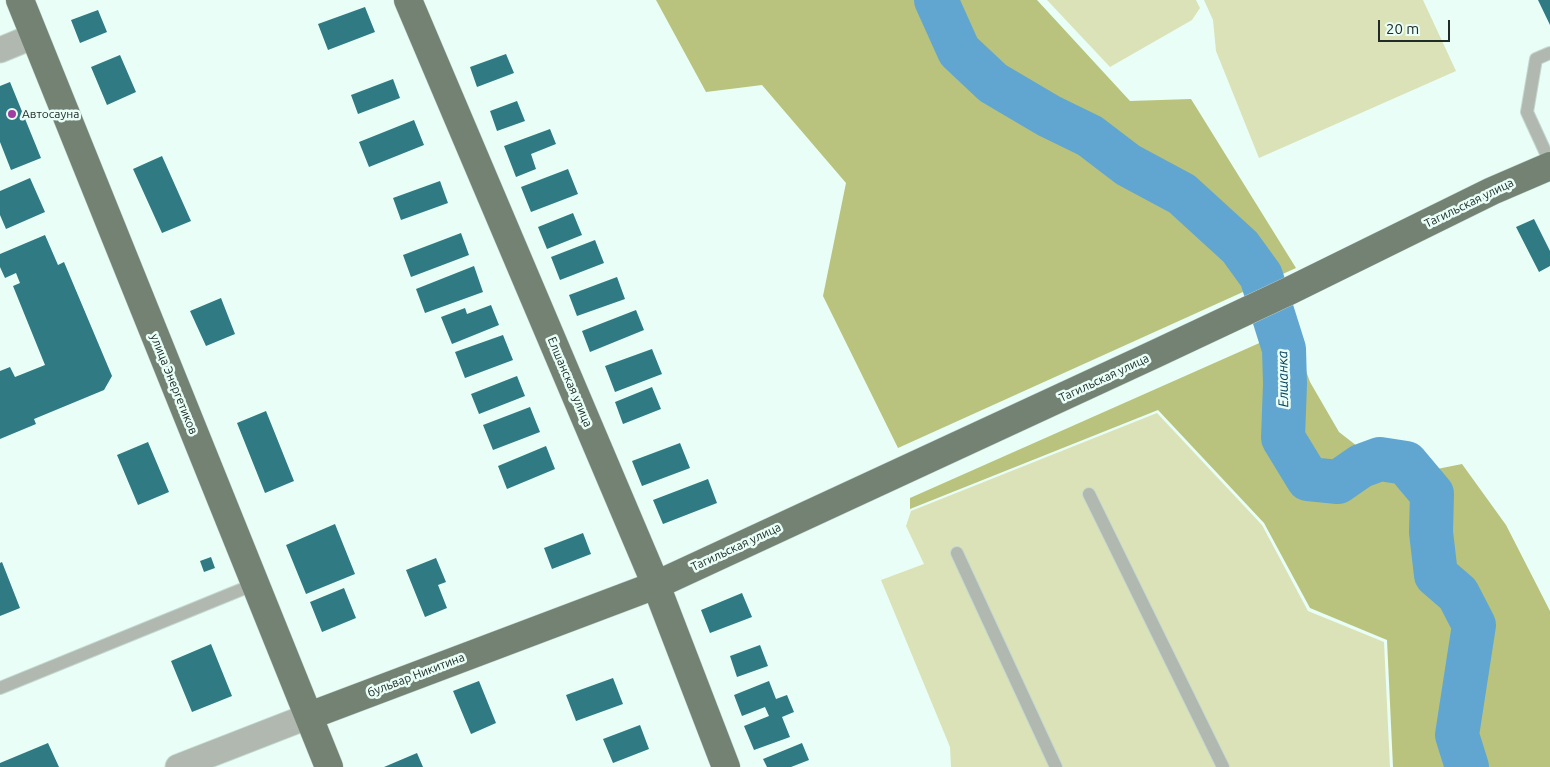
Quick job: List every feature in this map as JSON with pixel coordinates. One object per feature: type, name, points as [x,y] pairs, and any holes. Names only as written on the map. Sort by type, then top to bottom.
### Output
[{"type":"main road","name":"улица Энергетиков","points":[[20,0],[330,767]]},
{"type":"main road","name":"Елшанская улица","points":[[408,0],[656,585],[726,767]]},
{"type":"main road","name":"Тагильская улица","points":[[656,585],[1155,354],[1550,166]]},
{"type":"main road","name":"бульвар Никитина","points":[[309,716],[656,585]]},
{"type":"street","points":[[0,50],[34,36]]},
{"type":"street","name":"бульвар Никитина","points":[[178,767],[309,716]]},
{"type":"lane","points":[[1550,52],[1536,59],[1527,112],[1550,162]]},
{"type":"lane","points":[[1089,494],[1223,767]]},
{"type":"lane","points":[[957,553],[1056,767]]},
{"type":"lane","points":[[0,688],[255,584]]},
{"type":"green space","points":[[656,0],[1037,0],[1130,101],[1191,99],[1296,268],[898,448],[823,296],[846,183],[762,85],[706,92]]},
{"type":"green space","points":[[1047,0],[1196,0],[1200,8],[1192,20],[1110,67]]},
{"type":"green space","points":[[1204,0],[1423,0],[1456,71],[1259,158],[1216,51],[1213,20]]},
{"type":"green space","points":[[1291,329],[1310,382],[1339,432],[1397,477],[1462,464],[1506,525],[1550,611],[1550,767],[1393,767],[1387,640],[1310,608],[1264,523],[1158,410],[910,509],[910,498]]},
{"type":"green space","points":[[1157,413],[1262,525],[1308,611],[1384,642],[1390,767],[951,767],[950,747],[881,580],[924,564],[906,526],[911,511]]},
{"type":"building","points":[[1538,0],[1550,0],[1550,25]]},
{"type":"building","points":[[365,7],[375,32],[328,50],[318,24]]},
{"type":"building","points":[[98,10],[107,32],[80,43],[71,20]]},
{"type":"building","points":[[506,54],[514,73],[477,87],[470,67]]},
{"type":"building","points":[[120,55],[136,92],[107,105],[91,67]]},
{"type":"building","points":[[393,79],[400,98],[358,114],[351,95]]},
{"type":"building","name":"Автосауна","points":[[10,82],[41,158],[11,170],[0,142],[0,86]]},
{"type":"building","points":[[517,101],[525,121],[497,131],[490,111]]},
{"type":"building","points":[[414,120],[424,145],[369,167],[359,142]]},
{"type":"building","points":[[550,129],[556,144],[531,154],[536,169],[516,177],[504,146]]},
{"type":"building","points":[[162,156],[191,221],[162,233],[133,169]]},
{"type":"building","points":[[568,169],[578,194],[531,212],[521,187]]},
{"type":"building","points":[[30,178],[45,212],[6,229],[0,215],[0,191]]},
{"type":"building","points":[[440,181],[448,203],[401,220],[393,198]]},
{"type":"building","points":[[573,213],[582,235],[547,249],[538,227]]},
{"type":"building","points":[[1534,219],[1550,251],[1550,266],[1539,272],[1516,227]]},
{"type":"building","points":[[461,233],[469,255],[411,277],[403,255]]},
{"type":"building","points":[[45,235],[58,265],[64,262],[112,376],[104,390],[34,419],[36,424],[0,439],[0,371],[10,367],[15,377],[45,365],[13,286],[20,283],[16,273],[5,278],[0,267],[0,254]]},
{"type":"building","points":[[595,240],[604,263],[560,280],[551,257]]},
{"type":"building","points":[[474,266],[483,292],[425,313],[416,289]]},
{"type":"building","points":[[617,277],[625,299],[577,316],[569,295]]},
{"type":"building","points":[[221,298],[235,334],[206,346],[190,311]]},
{"type":"building","points":[[491,305],[499,325],[452,344],[441,317],[465,308],[467,314]]},
{"type":"building","points":[[636,310],[644,330],[590,352],[582,331]]},
{"type":"building","points":[[503,335],[513,360],[465,378],[455,352]]},
{"type":"building","points":[[652,349],[662,374],[615,392],[605,366]]},
{"type":"building","points":[[517,376],[525,396],[479,414],[471,394]]},
{"type":"building","points":[[652,387],[661,409],[623,424],[615,402]]},
{"type":"building","points":[[530,407],[540,432],[493,450],[483,425]]},
{"type":"building","points":[[266,411],[294,481],[265,493],[237,423]]},
{"type":"building","points":[[148,442],[169,492],[138,505],[117,455]]},
{"type":"building","points":[[680,443],[690,468],[642,486],[632,461]]},
{"type":"building","points":[[546,446],[555,469],[507,489],[498,466]]},
{"type":"building","points":[[708,479],[717,503],[663,524],[653,500]]},
{"type":"building","points":[[335,524],[355,574],[306,594],[286,545]]},
{"type":"building","points":[[583,533],[591,554],[552,569],[544,548]]},
{"type":"building","points":[[211,557],[215,568],[204,572],[200,561]]},
{"type":"building","points":[[436,558],[446,582],[438,585],[447,608],[425,617],[406,570]]},
{"type":"building","points":[[2,562],[20,608],[0,616],[0,563]]},
{"type":"building","points":[[344,588],[356,618],[322,632],[310,602]]},
{"type":"building","points":[[742,593],[752,617],[710,633],[701,610]]},
{"type":"building","points":[[211,644],[232,696],[192,712],[171,661]]},
{"type":"building","points":[[760,645],[768,666],[737,677],[730,656]]},
{"type":"building","points":[[613,678],[623,704],[576,721],[566,695]]},
{"type":"building","points":[[479,681],[496,723],[471,734],[453,691]]},
{"type":"building","points":[[769,681],[776,699],[787,695],[794,712],[782,717],[790,737],[754,750],[744,726],[769,716],[765,707],[742,716],[734,695]]},
{"type":"building","points":[[640,725],[649,749],[613,763],[603,739]]},
{"type":"building","points":[[48,743],[59,767],[0,767],[0,763]]},
{"type":"building","points":[[802,743],[809,760],[791,767],[767,767],[763,759]]},
{"type":"building","points":[[417,753],[423,767],[384,767]]},
{"type":"waterway","name":"Елшанка","points":[[936,0],[959,51],[993,83],[1049,116],[1090,136],[1128,165],[1182,194],[1240,247],[1261,276],[1284,349],[1283,438],[1308,479],[1338,482],[1361,466],[1380,459],[1406,463],[1432,494],[1431,532],[1436,575],[1458,594],[1474,625],[1457,735],[1467,767]]},
{"type":"place","name":"Автосауна","points":[[12,114]]}]
